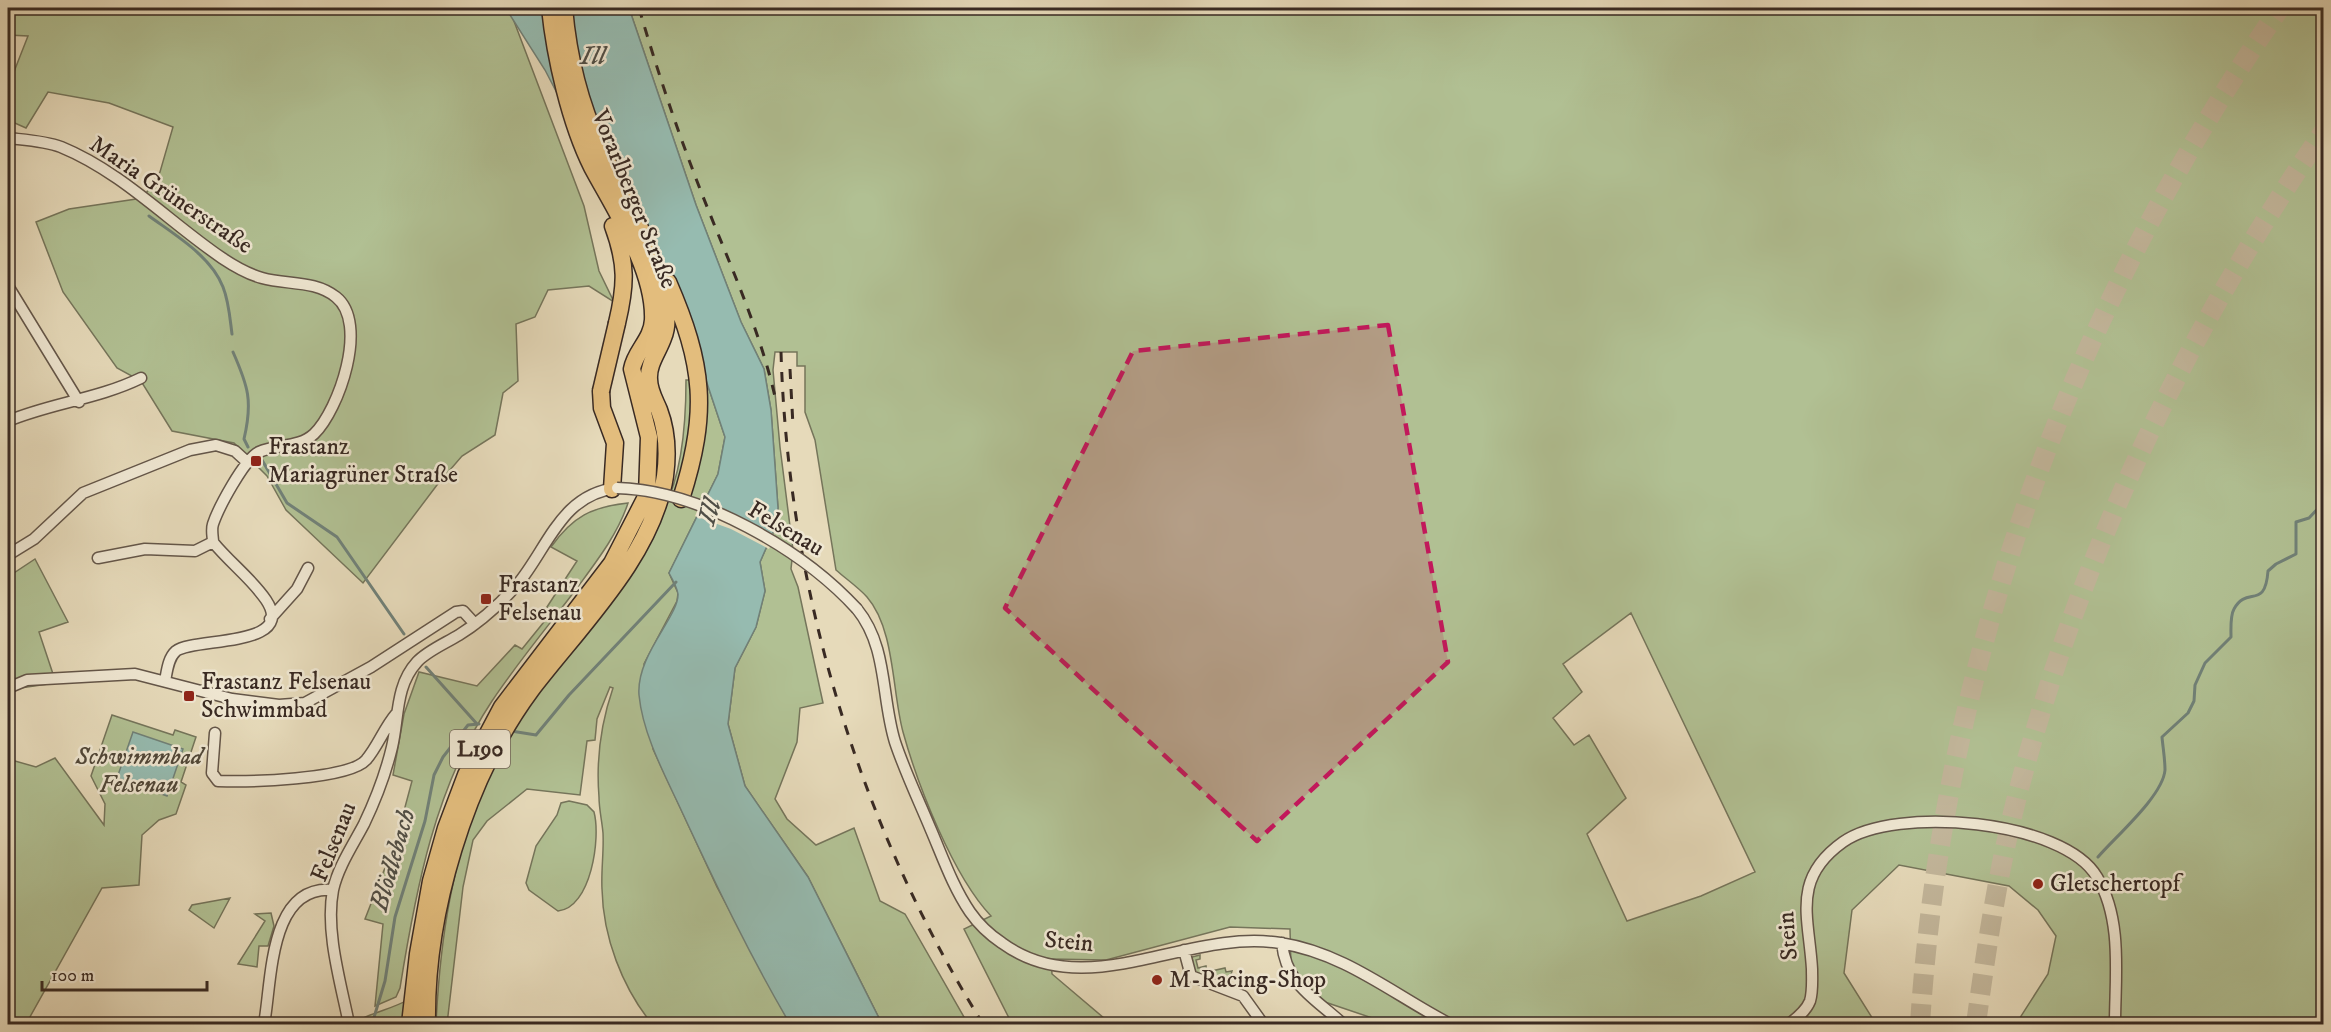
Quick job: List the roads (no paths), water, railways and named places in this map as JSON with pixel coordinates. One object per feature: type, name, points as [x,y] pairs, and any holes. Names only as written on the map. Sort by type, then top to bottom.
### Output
[{"type":"main road","name":"Vorarlberger Straße","points":[[427,1024],[432,958],[445,886],[455,845],[478,782],[502,734],[524,701],[623,570],[660,500],[665,475],[667,441],[659,411],[650,390],[646,356],[653,322],[650,295],[592,166],[568,94],[553,33],[550,8]]},
{"type":"main road","name":"Vorarlberger Straße","points":[[564,8],[580,90],[598,143],[650,256],[663,291],[666,329],[646,356]]},
{"type":"main road","points":[[613,214],[624,263],[624,294],[601,391],[602,408],[615,443],[615,488]]},
{"type":"main road","points":[[650,256],[662,268],[685,322],[700,382],[698,426],[681,499]]},
{"type":"main road","points":[[632,379],[646,356],[608,358],[632,379],[650,390]]},
{"type":"main road","name":"L190","points":[[410,1024],[418,954],[431,881],[446,828],[466,775],[513,693],[612,563],[647,495],[649,437],[632,379]]},
{"type":"street","name":"Maria Grünerstraße","points":[[8,138],[61,148],[102,169],[233,265],[263,278],[297,282],[323,289],[341,301],[350,321],[348,359],[337,398],[327,418],[312,435],[302,441],[257,453],[247,462]]},
{"type":"street","points":[[8,286],[47,355],[79,402]]},
{"type":"street","points":[[8,421],[26,413],[79,402],[141,378]]},
{"type":"street","points":[[8,555],[34,539],[83,493],[190,450],[216,445],[235,451],[247,462],[212,526],[213,543],[266,599],[270,619]]},
{"type":"street","name":"Felsenau","points":[[349,1024],[338,971],[332,916],[333,890],[365,822],[389,757],[398,700],[409,671],[418,660],[475,624],[517,585],[548,536],[573,507],[596,493],[615,488],[659,493],[681,499],[734,522],[800,559],[843,594],[857,609]]},
{"type":"street","points":[[98,558],[145,549],[195,551],[213,543]]},
{"type":"street","points":[[165,681],[170,660],[176,651],[186,647],[261,633],[270,619],[297,589],[308,568]]},
{"type":"street","name":"Stein","points":[[857,609],[872,632],[878,647],[889,716],[912,786],[954,884],[981,926],[1024,957],[1044,965],[1070,968],[1109,966],[1233,940],[1282,943],[1318,951],[1360,970],[1450,1024]]},
{"type":"street","points":[[8,688],[27,680],[135,674],[232,699],[279,705],[305,702],[371,667],[456,612],[463,611],[475,624]]},
{"type":"street","name":"Felsenau","points":[[215,733],[212,773],[218,781],[255,782],[350,770],[365,761],[396,713]]},
{"type":"street","name":"Stein","points":[[1790,1024],[1803,1012],[1810,1000],[1811,959],[1804,907],[1807,890],[1818,868],[1836,848],[1858,833],[1888,825],[1940,820],[1991,826],[2043,840],[2073,855],[2097,876],[2108,902],[2115,940],[2115,1024]]},
{"type":"street","points":[[264,1024],[276,937],[286,916],[310,894],[333,890]]},
{"type":"street","points":[[1282,943],[1284,964],[1314,1003],[1343,1024]]},
{"type":"street","points":[[1184,950],[1191,976],[1243,996],[1260,1021]]},
{"type":"water","name":"Ill","points":[[509,8],[629,8],[696,205],[741,322],[764,369],[771,410],[778,508],[775,528],[760,562],[765,591],[756,627],[735,668],[728,724],[745,786],[808,877],[882,1024],[790,1024],[721,894],[650,741],[641,710],[640,680],[650,651],[676,603],[678,594],[669,573],[718,474],[725,437],[706,380],[545,70],[510,15]]},
{"type":"water","name":"Schwimmbad Felsenau","points":[[133,732],[183,749],[167,796],[117,778]]},
{"type":"waterway","points":[[149,216],[191,247],[210,266],[223,287],[227,299],[232,334]]},
{"type":"waterway","points":[[233,352],[248,394],[247,426],[244,439],[248,447]]},
{"type":"waterway","points":[[262,460],[287,503],[337,537],[404,634]]},
{"type":"waterway","points":[[2098,857],[2137,816],[2156,792],[2165,770],[2162,737],[2188,713],[2194,701],[2195,685],[2205,663],[2231,637],[2231,619],[2234,609],[2239,602],[2263,590],[2268,571],[2276,564],[2296,554],[2296,522],[2309,518],[2324,502]]},
{"type":"waterway","name":"Blödlebach","points":[[511,731],[536,735],[569,695],[676,582]]},
{"type":"waterway","points":[[426,667],[477,724]]},
{"type":"waterway","name":"Blödlebach","points":[[372,1024],[385,981],[395,917],[425,821],[434,775],[443,757],[468,725],[479,724]]},
{"type":"tunnel","points":[[1920,1024],[1934,889],[1957,754],[1989,622],[2031,492],[2081,365],[2140,242],[2206,122],[2280,8]]},
{"type":"tunnel","points":[[1976,1024],[2000,874],[2020,785],[2045,698],[2074,612],[2107,528],[2184,364],[2227,285],[2274,207],[2324,131]]},
{"type":"railway","points":[[639,8],[685,148],[753,322],[776,401]]},
{"type":"railway","points":[[781,352],[787,441],[798,529],[815,616],[838,702],[866,786],[900,868],[939,947],[983,1024]]},
{"type":"railway","points":[[790,369],[793,426]]},
{"type":"place","name":"Frastanz Mariagrüner Straße","points":[[256,461]]},
{"type":"place","name":"Frastanz Felsenau","points":[[486,599]]},
{"type":"place","name":"Frastanz Felsenau Schwimmbad","points":[[189,696]]},
{"type":"place","name":"Gletschertopf","points":[[2038,884]]},
{"type":"place","name":"M-Racing-Shop","points":[[1157,980]]}]
